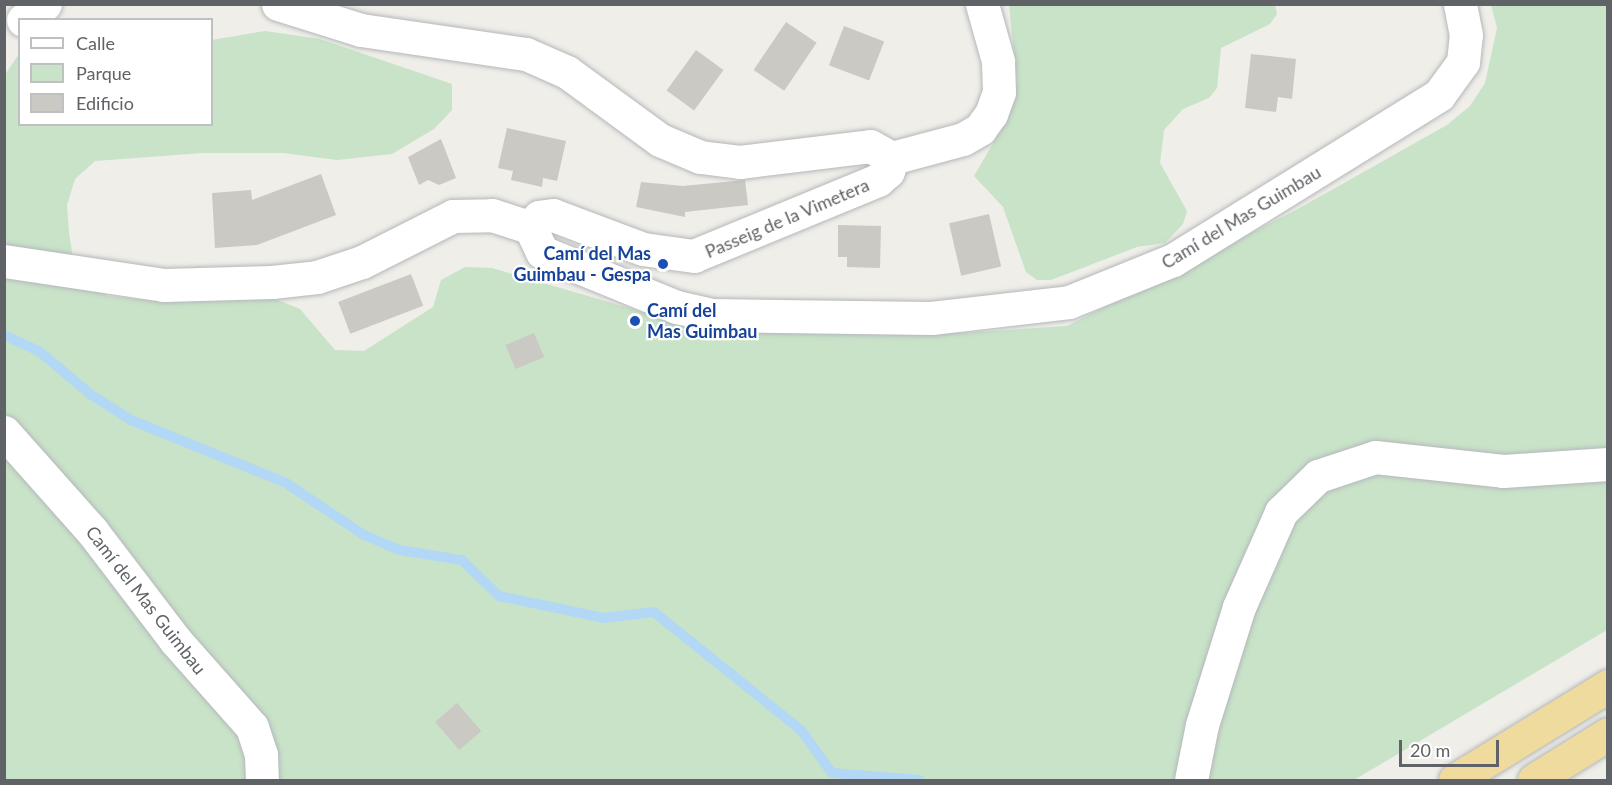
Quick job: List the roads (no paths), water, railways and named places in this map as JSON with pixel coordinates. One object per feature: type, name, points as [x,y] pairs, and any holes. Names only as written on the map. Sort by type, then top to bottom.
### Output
[{"type":"highway","points":[[1455,780],[1518,744],[1608,686]]},
{"type":"highway","points":[[1536,779],[1608,734]]},
{"type":"street","points":[[25,18],[45,4]]},
{"type":"street","name":"Passeig de la Vimetera","points":[[278,4],[361,30],[526,54],[567,72],[660,140],[700,157],[740,162],[870,146],[892,158],[888,171],[878,180],[694,256],[643,249],[553,215],[539,217],[530,227]]},
{"type":"street","points":[[892,158],[963,139],[980,129],[991,114],[999,92],[998,61],[982,4]]},
{"type":"street","name":"Camí del Mas Guimbau","points":[[530,227],[542,252],[678,307],[711,315],[931,318],[1069,302],[1173,260],[1439,95],[1463,62],[1466,35],[1460,4]]},
{"type":"street","points":[[4,35],[18,23]]},
{"type":"street","points":[[4,261],[164,285],[272,282],[317,277],[362,262],[453,216],[492,215],[530,227]]},
{"type":"street","name":"Camí del Mas Guimbau","points":[[4,432],[86,522],[175,640],[252,727],[261,754],[262,780]]},
{"type":"street","points":[[1191,780],[1202,725],[1239,607],[1281,512],[1318,476],[1376,457],[1503,471],[1608,464]]},
{"type":"waterway","points":[[4,335],[39,351],[90,394],[131,420],[286,483],[364,535],[400,550],[462,560],[499,596],[604,618],[654,612],[801,730],[832,773],[920,780]]},
{"type":"place","name":"Camí del Mas Guimbau - Gespa","points":[[663,264]]},
{"type":"place","name":"Camí del Mas Guimbau","points":[[635,321]]}]
